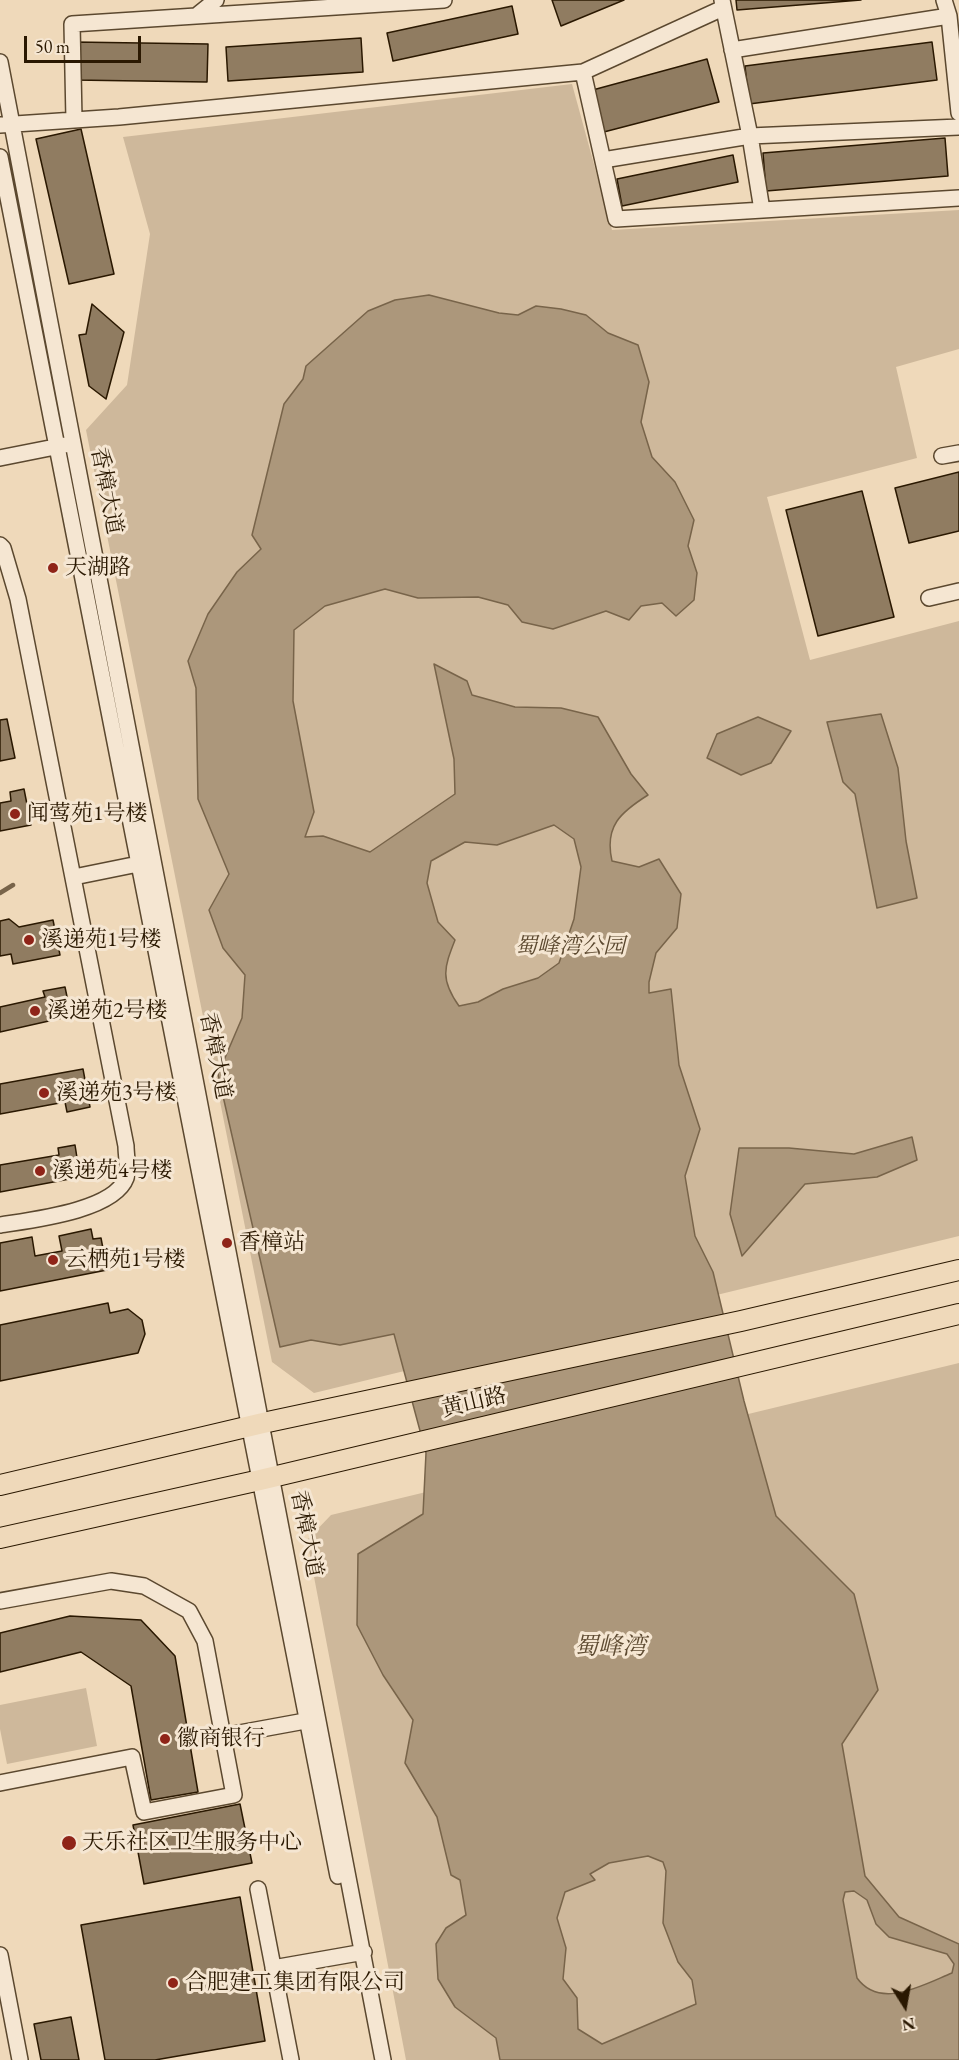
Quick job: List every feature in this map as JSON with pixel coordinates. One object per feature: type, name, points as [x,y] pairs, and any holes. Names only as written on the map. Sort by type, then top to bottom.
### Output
[{"type":"main road","points":[[0,1485],[256,1425],[741,1321],[959,1270]]},
{"type":"main road","name":"黄山路","points":[[0,1538],[266,1478],[959,1314]]},
{"type":"street","points":[[196,16],[216,0]]},
{"type":"street","points":[[74,120],[72,24],[444,0]]},
{"type":"street","points":[[944,0],[949,16],[959,113]]},
{"type":"street","points":[[7,131],[74,120],[583,72],[722,4],[750,136],[762,210]]},
{"type":"street","points":[[732,50],[949,16]]},
{"type":"street","name":"香樟大道","points":[[0,62],[7,131],[73,443],[147,863],[313,1720],[383,2060]]},
{"type":"street","points":[[583,72],[616,219],[959,198]]},
{"type":"street","points":[[603,160],[750,136],[959,127]]},
{"type":"street","name":"香樟大道","points":[[0,157],[57,447],[147,863]]},
{"type":"street","points":[[0,458],[73,443]]},
{"type":"street","points":[[942,456],[959,453]]},
{"type":"street","points":[[0,545],[3,548],[18,599],[126,1146],[126,1178],[108,1199],[55,1216],[0,1225]]},
{"type":"street","points":[[929,598],[959,591]]},
{"type":"street","points":[[74,877],[147,863]]},
{"type":"street","points":[[0,1601],[111,1581],[144,1586],[189,1611],[204,1641],[234,1795],[144,1812],[132,1758],[0,1783]]},
{"type":"street","points":[[223,1736],[313,1720]]},
{"type":"street","points":[[258,1889],[291,2060]]},
{"type":"street","points":[[273,1968],[359,1952]]},
{"type":"street","name":"香樟大道","points":[[359,1952],[375,2060]]},
{"type":"street","points":[[0,1955],[5,2007],[20,2060]]},
{"type":"green space","name":"蜀峰湾公园","points":[[572,84],[612,230],[959,210],[959,349],[896,367],[917,458],[767,497],[810,660],[959,621],[959,1236],[314,1393],[272,1362],[86,430],[127,385],[150,234],[123,137]]},
{"type":"green space","points":[[959,1363],[959,2060],[406,2060],[307,1540],[331,1515]]},
{"type":"green space","points":[[86,1688],[97,1746],[7,1764],[0,1729],[0,1705]]},
{"type":"water","name":"蜀峰湾","points":[[429,295],[499,313],[518,315],[536,306],[561,309],[586,315],[608,333],[638,345],[649,382],[641,422],[652,457],[675,482],[694,520],[688,546],[697,573],[694,600],[676,616],[662,603],[641,606],[629,620],[606,611],[553,629],[522,622],[508,605],[478,597],[418,598],[385,589],[325,606],[294,630],[293,701],[314,812],[305,837],[323,836],[370,852],[455,794],[454,759],[434,664],[467,681],[472,695],[515,707],[561,708],[598,717],[631,774],[648,795],[617,821],[610,838],[610,849],[612,861],[639,867],[659,859],[681,894],[677,928],[656,953],[649,982],[649,993],[671,989],[679,1065],[700,1129],[685,1176],[695,1236],[713,1272],[744,1401],[776,1516],[854,1594],[878,1690],[842,1744],[865,1876],[899,1917],[959,1944],[959,2060],[500,2060],[496,2038],[455,2007],[438,1979],[436,1944],[446,1928],[466,1915],[460,1880],[451,1875],[437,1817],[405,1763],[413,1720],[383,1675],[357,1625],[358,1554],[423,1514],[426,1453],[394,1334],[340,1345],[311,1340],[280,1347],[218,1074],[242,1018],[245,975],[223,948],[209,910],[229,874],[198,799],[196,688],[188,661],[208,614],[237,572],[261,549],[252,535],[284,404],[303,379],[306,366],[368,311],[395,300]],"holes":[[[554,825],[574,839],[581,867],[574,919],[559,963],[538,978],[503,989],[478,1002],[459,1006],[446,981],[446,966],[455,940],[438,922],[427,883],[431,861],[465,842],[497,845]],[[648,1856],[663,1862],[666,1871],[663,1923],[678,1962],[692,1980],[696,2004],[602,2044],[578,2029],[577,1998],[563,1979],[566,1948],[557,1918],[565,1892],[595,1880],[590,1874],[609,1863]],[[854,1891],[867,1900],[876,1924],[889,1937],[947,1954],[954,1964],[952,1973],[915,1988],[890,1994],[866,1987],[857,1978],[843,1900],[845,1892]]]},
{"type":"water","points":[[881,714],[898,768],[906,841],[917,898],[877,908],[855,794],[843,782],[827,722]]},
{"type":"water","points":[[758,717],[791,731],[771,763],[741,775],[707,758],[717,734]]},
{"type":"water","points":[[912,1137],[917,1160],[877,1177],[805,1184],[742,1256],[730,1214],[739,1148],[789,1148],[854,1154]]},
{"type":"building","points":[[552,0],[624,0],[561,26]]},
{"type":"building","points":[[736,0],[861,0],[737,10]]},
{"type":"building","points":[[512,6],[518,34],[393,61],[387,33]]},
{"type":"building","points":[[361,38],[363,72],[228,81],[226,47]]},
{"type":"building","points":[[74,42],[208,44],[207,82],[74,80]]},
{"type":"building","points":[[932,42],[937,80],[749,104],[745,66]]},
{"type":"building","points":[[707,59],[719,102],[600,133],[589,91]]},
{"type":"building","points":[[81,129],[114,274],[69,284],[36,139]]},
{"type":"building","points":[[945,138],[948,176],[766,191],[763,153]]},
{"type":"building","points":[[733,155],[738,182],[622,206],[617,179]]},
{"type":"building","points":[[92,304],[124,332],[106,399],[89,386],[79,335],[86,334]]},
{"type":"building","points":[[959,472],[959,531],[909,543],[895,488]]},
{"type":"building","points":[[862,491],[894,617],[818,636],[786,510]]},
{"type":"building","points":[[7,719],[15,758],[0,761],[0,720]]},
{"type":"building","name":"闻莺苑1号楼","points":[[24,789],[31,825],[0,831],[0,803],[11,801],[10,792]]},
{"type":"building","name":"溪递苑1号楼","points":[[9,919],[19,927],[53,920],[60,955],[13,964],[11,954],[0,956],[0,921]]},
{"type":"building","name":"溪递苑2号楼","points":[[65,987],[71,1016],[0,1032],[0,1007],[45,997],[43,991]]},
{"type":"building","name":"溪递苑3号楼","points":[[83,1069],[90,1107],[67,1112],[65,1102],[0,1114],[0,1084]]},
{"type":"building","name":"溪递苑4号楼","points":[[75,1145],[80,1177],[0,1192],[0,1165],[59,1155],[58,1148]]},
{"type":"building","name":"云栖苑1号楼","points":[[91,1229],[93,1239],[101,1238],[107,1270],[0,1291],[0,1243],[32,1237],[35,1256],[62,1251],[59,1236]]},
{"type":"building","points":[[108,1303],[110,1313],[128,1309],[142,1320],[145,1334],[138,1353],[0,1381],[0,1325]]},
{"type":"building","name":"徽商银行","points":[[70,1616],[141,1620],[175,1656],[198,1792],[151,1800],[131,1686],[81,1652],[0,1672],[0,1633]]},
{"type":"building","points":[[240,1804],[252,1863],[144,1884],[133,1825]]},
{"type":"building","name":"合肥建工集团有限公司","points":[[240,1897],[265,2041],[155,2060],[105,2060],[81,1925]]},
{"type":"building","points":[[71,2017],[79,2060],[41,2060],[34,2024]]},
{"type":"waterway","points":[[0,893],[13,885]]},
{"type":"place","name":"天湖路","points":[[53,568]]},
{"type":"place","name":"闻莺苑1号楼","points":[[15,814]]},
{"type":"place","name":"溪递苑1号楼","points":[[29,940]]},
{"type":"place","name":"溪递苑2号楼","points":[[35,1011]]},
{"type":"place","name":"溪递苑3号楼","points":[[44,1093]]},
{"type":"place","name":"溪递苑4号楼","points":[[40,1171]]},
{"type":"place","name":"香樟站","points":[[227,1243]]},
{"type":"place","name":"云栖苑1号楼","points":[[53,1260]]},
{"type":"place","name":"徽商银行","points":[[165,1739]]},
{"type":"place","name":"天乐社区卫生服务中心","points":[[69,1843]]},
{"type":"place","name":"合肥建工集团有限公司","points":[[173,1983]]}]
